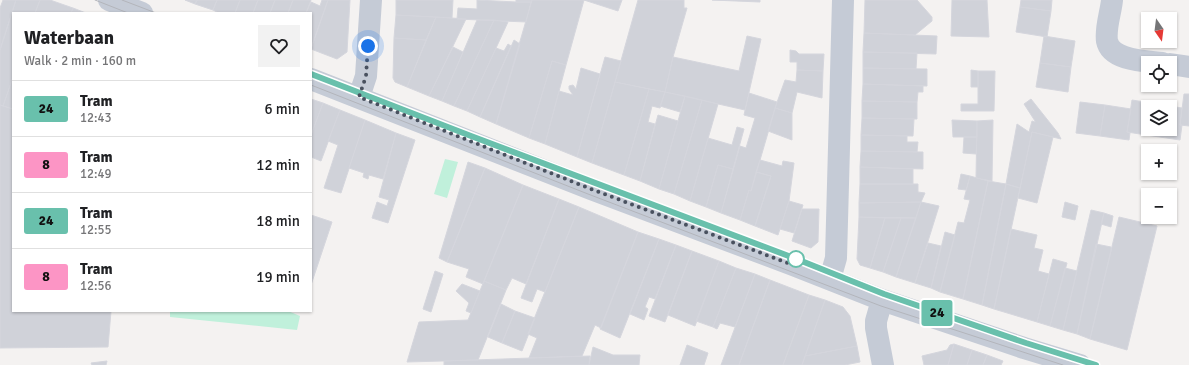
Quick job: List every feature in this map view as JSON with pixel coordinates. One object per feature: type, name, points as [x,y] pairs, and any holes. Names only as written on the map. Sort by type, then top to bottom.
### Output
[{"type":"street","points":[[109,0],[139,12]]},
{"type":"street","points":[[359,97],[366,76],[371,0]]},
{"type":"street","points":[[830,279],[836,258],[842,0]]},
{"type":"street","points":[[1112,0],[1107,41],[1111,49],[1117,54],[1127,58],[1141,60]]},
{"type":"street","points":[[1177,65],[1189,67]]},
{"type":"street","points":[[312,79],[591,189],[882,300],[1017,346],[1080,365]]},
{"type":"street","points":[[882,300],[876,321],[876,328],[883,365]]},
{"type":"green space","points":[[445,159],[458,162],[447,198],[434,194]]},
{"type":"green space","points":[[170,312],[290,312],[300,316],[297,330],[170,317]]},
{"type":"building","points":[[3,0],[16,0],[0,50],[0,8]]},
{"type":"building","points":[[16,0],[40,0],[35,12],[12,12]]},
{"type":"building","points":[[40,0],[50,0],[73,8],[71,12],[35,12]]},
{"type":"building","points":[[185,0],[197,0],[195,4]]},
{"type":"building","points":[[197,0],[217,0],[213,10],[195,4]]},
{"type":"building","points":[[217,0],[240,0],[235,12],[217,12],[213,10]]},
{"type":"building","points":[[240,0],[258,0],[253,12],[235,12]]},
{"type":"building","points":[[258,0],[275,0],[270,12],[253,12]]},
{"type":"building","points":[[275,0],[293,0],[288,12],[270,12]]},
{"type":"building","points":[[293,0],[311,0],[306,12],[288,12]]},
{"type":"building","points":[[322,0],[328,0],[312,45],[312,12],[306,12],[311,2],[320,6]]},
{"type":"building","points":[[328,0],[350,0],[347,52],[337,59],[312,49]]},
{"type":"building","points":[[396,0],[453,0],[452,18],[396,15]]},
{"type":"building","points":[[477,0],[531,2],[526,22],[457,19],[458,8],[477,9]]},
{"type":"building","points":[[516,0],[532,0],[531,2],[516,2]]},
{"type":"building","points":[[532,0],[584,0],[566,65],[552,61],[529,138],[496,124]]},
{"type":"building","points":[[584,0],[622,0],[618,11]]},
{"type":"building","points":[[638,0],[684,0],[684,8],[687,8],[665,92],[615,82]]},
{"type":"building","points":[[712,0],[760,0],[760,2]]},
{"type":"building","points":[[865,0],[917,0],[932,17],[932,21],[915,35],[864,33]]},
{"type":"building","points":[[952,0],[987,0],[989,37],[951,36]]},
{"type":"building","points":[[1021,0],[1052,0],[1051,11],[1020,7]]},
{"type":"building","points":[[1020,7],[1051,11],[1047,37],[1016,32]]},
{"type":"building","points":[[73,8],[83,12],[71,12]]},
{"type":"building","points":[[12,12],[12,80],[3,106],[0,105],[0,50]]},
{"type":"building","points":[[396,15],[436,17],[426,40],[394,38]]},
{"type":"building","points":[[436,17],[466,19],[429,96],[407,87]]},
{"type":"building","points":[[477,20],[494,20],[454,106],[442,101]]},
{"type":"building","points":[[494,20],[508,22],[467,111],[454,106]]},
{"type":"building","points":[[864,33],[937,36],[936,54],[863,52]]},
{"type":"building","points":[[747,36],[761,39],[745,110],[665,92],[673,57],[739,71]]},
{"type":"building","points":[[1044,36],[1075,41],[1071,67],[1040,63]]},
{"type":"building","points":[[394,38],[426,40],[407,87],[395,82],[393,78]]},
{"type":"building","points":[[514,40],[520,44],[496,124],[480,117]]},
{"type":"building","points":[[508,44],[511,46],[480,117],[467,111],[496,48],[504,51]]},
{"type":"building","points":[[453,47],[463,52],[442,101],[429,96]]},
{"type":"building","points":[[790,50],[796,51],[799,54],[824,54],[823,71],[797,70],[797,62],[790,62]]},
{"type":"building","points":[[863,52],[917,53],[916,69],[863,68]]},
{"type":"building","points":[[605,57],[621,61],[592,163],[577,157]]},
{"type":"building","points":[[552,61],[566,65],[545,144],[529,138]]},
{"type":"building","points":[[1040,63],[1071,67],[1068,92],[1036,87]]},
{"type":"building","points":[[581,68],[600,74],[577,157],[545,144],[559,91],[573,95],[569,89],[569,86],[573,85],[576,89]]},
{"type":"building","points":[[863,68],[927,69],[927,86],[863,84]]},
{"type":"building","points":[[797,70],[823,71],[822,98],[797,92],[792,113],[775,108],[785,80],[796,82]]},
{"type":"building","points":[[971,70],[978,71],[978,87],[971,87]]},
{"type":"building","points":[[978,71],[995,71],[994,111],[961,111],[961,104],[978,104]]},
{"type":"building","points":[[12,80],[12,109],[3,106]]},
{"type":"building","points":[[615,82],[649,89],[624,175],[592,163]]},
{"type":"building","points":[[863,84],[923,86],[923,92],[918,92],[917,102],[862,101]]},
{"type":"building","points":[[649,89],[665,92],[660,108],[652,106],[648,122],[655,124],[640,181],[624,175]]},
{"type":"building","points":[[665,92],[685,96],[680,112],[660,106]]},
{"type":"building","points":[[749,93],[777,102],[751,191],[749,190],[740,220],[721,213],[740,146],[746,148],[755,118],[744,115]]},
{"type":"building","points":[[1184,94],[1189,94],[1189,126],[1180,125]]},
{"type":"building","points":[[685,96],[702,100],[674,194],[659,189]]},
{"type":"building","points":[[312,99],[323,103],[312,132]]},
{"type":"building","points":[[1031,99],[1061,139],[1032,132],[1020,188],[1006,184],[1017,124],[1029,132],[1032,121],[1035,122],[1024,104]]},
{"type":"building","points":[[702,100],[718,104],[690,201],[674,194]]},
{"type":"building","points":[[1132,100],[1141,101],[1141,134],[1127,132]]},
{"type":"building","points":[[862,101],[917,102],[917,119],[862,118]]},
{"type":"building","points":[[1080,102],[1105,105],[1100,136],[1076,133]]},
{"type":"building","points":[[323,103],[340,110],[321,161],[312,157],[312,132]]},
{"type":"building","points":[[0,105],[12,109],[12,312],[111,312],[108,347],[0,348]]},
{"type":"building","points":[[1105,105],[1131,109],[1127,132],[1130,133],[1129,140],[1100,136]]},
{"type":"building","points":[[1177,107],[1182,108],[1180,140],[1153,136],[1177,136]]},
{"type":"building","points":[[775,108],[792,113],[792,140],[768,131]]},
{"type":"building","points":[[340,110],[365,120],[341,193],[324,188],[338,145],[328,141]]},
{"type":"building","points":[[658,115],[678,121],[659,189],[640,181]]},
{"type":"building","points":[[862,118],[914,119],[913,136],[861,135]]},
{"type":"building","points":[[365,120],[396,133],[383,179],[369,175],[368,179],[363,177],[364,173],[349,168]]},
{"type":"building","points":[[952,120],[977,121],[977,137],[953,137]]},
{"type":"building","points":[[993,120],[992,181],[976,178],[977,121]]},
{"type":"building","points":[[737,127],[744,129],[733,169],[718,165],[706,207],[690,201],[708,138],[732,145]]},
{"type":"building","points":[[1032,132],[1053,137],[1037,203],[1018,198]]},
{"type":"building","points":[[396,133],[415,140],[388,223],[372,218],[377,202],[387,206],[389,200],[379,197]]},
{"type":"building","points":[[861,135],[907,136],[907,142],[918,142],[917,152],[861,151]]},
{"type":"building","points":[[964,137],[977,137],[976,154],[963,153]]},
{"type":"building","points":[[861,151],[923,152],[923,169],[860,167]]},
{"type":"building","points":[[760,160],[782,166],[783,161],[794,163],[789,201],[778,235],[755,226],[771,176],[756,172]]},
{"type":"building","points":[[468,162],[485,168],[447,262],[439,258]]},
{"type":"building","points":[[718,165],[733,169],[721,213],[706,207]]},
{"type":"building","points":[[860,167],[913,169],[913,184],[860,184]]},
{"type":"building","points":[[485,168],[523,185],[483,284],[466,277],[469,269],[447,262]]},
{"type":"building","points":[[756,172],[771,176],[755,226],[740,220],[749,190],[751,191]]},
{"type":"building","points":[[961,174],[970,176],[966,190],[958,189]]},
{"type":"building","points":[[970,176],[988,181],[963,299],[940,292],[958,222],[964,223],[970,200],[964,199]]},
{"type":"building","points":[[988,181],[1006,184],[982,305],[963,299]]},
{"type":"building","points":[[860,184],[918,184],[918,192],[925,193],[921,202],[859,203]]},
{"type":"building","points":[[1006,184],[1020,188],[994,309],[982,305]]},
{"type":"building","points":[[523,185],[559,199],[526,284],[512,278],[506,290],[484,281]]},
{"type":"building","points":[[559,199],[579,207],[545,292],[537,289],[532,302],[521,298]]},
{"type":"building","points":[[789,201],[803,205],[794,233],[780,229]]},
{"type":"building","points":[[921,202],[939,206],[915,283],[896,277]]},
{"type":"building","points":[[921,202],[916,218],[859,217],[859,203]]},
{"type":"building","points":[[1065,202],[1078,206],[1075,220],[1062,217]]},
{"type":"building","points":[[579,207],[638,232],[601,328],[595,325],[582,356],[529,358],[537,338],[528,334]]},
{"type":"building","points":[[802,209],[819,209],[818,242],[811,248],[792,241]]},
{"type":"building","points":[[1091,210],[1104,213],[1077,334],[1063,330]]},
{"type":"building","points":[[1104,213],[1113,216],[1111,227],[1101,224]]},
{"type":"building","points":[[312,215],[332,222],[312,282]]},
{"type":"building","points":[[859,217],[885,218],[870,268],[860,265],[857,259]]},
{"type":"building","points":[[1119,217],[1141,222],[1141,224],[1157,226],[1127,350],[1090,339]]},
{"type":"building","points":[[885,218],[901,218],[883,272],[870,268]]},
{"type":"building","points":[[901,218],[916,218],[896,277],[883,272]]},
{"type":"building","points":[[1011,229],[1037,235],[1034,248],[1043,250],[1038,271],[1049,274],[1037,322],[994,309]]},
{"type":"building","points":[[638,232],[659,239],[620,338],[600,329]]},
{"type":"building","points":[[945,232],[955,235],[940,292],[931,288]]},
{"type":"building","points":[[659,239],[676,245],[655,299],[649,297],[645,307],[648,309],[644,320],[630,314]]},
{"type":"building","points":[[928,243],[941,246],[931,288],[915,283]]},
{"type":"building","points":[[1096,244],[1111,247],[1111,251],[1090,339],[1077,334]]},
{"type":"building","points":[[676,245],[692,251],[665,322],[649,316]]},
{"type":"building","points":[[692,251],[719,261],[695,326],[668,315]]},
{"type":"building","points":[[1053,259],[1067,263],[1050,326],[1037,322]]},
{"type":"building","points":[[719,261],[736,268],[713,327],[696,321]]},
{"type":"building","points":[[736,268],[755,274],[735,327],[720,323],[717,329],[713,327]]},
{"type":"building","points":[[1065,268],[1077,271],[1063,330],[1050,326]]},
{"type":"building","points":[[435,271],[443,274],[431,312],[423,309]]},
{"type":"building","points":[[755,274],[770,280],[739,365],[721,365]]},
{"type":"building","points":[[770,280],[809,295],[783,365],[739,365]]},
{"type":"building","points":[[484,281],[506,290],[478,360],[407,362],[419,322],[468,320]]},
{"type":"building","points":[[462,284],[480,291],[471,313],[466,311],[469,303],[456,291]]},
{"type":"building","points":[[809,295],[825,300],[802,365],[783,365]]},
{"type":"building","points":[[825,300],[843,307],[850,316],[857,346],[805,356]]},
{"type":"building","points":[[501,304],[515,311],[502,343],[488,337]]},
{"type":"building","points":[[515,311],[535,318],[522,351],[502,343]]},
{"type":"building","points":[[954,344],[972,350],[967,365],[948,365]]},
{"type":"building","points":[[954,344],[948,365],[924,365],[922,356],[947,350],[950,345]]},
{"type":"building","points":[[687,345],[708,353],[704,365],[680,365]]},
{"type":"building","points":[[857,346],[860,362],[845,365],[802,365],[805,356]]},
{"type":"building","points":[[593,347],[613,355],[640,355],[639,365],[589,365]]},
{"type":"building","points":[[972,350],[987,355],[983,365],[967,365]]},
{"type":"building","points":[[987,355],[1003,361],[1001,365],[983,365]]},
{"type":"building","points":[[590,356],[589,365],[444,365],[444,361]]},
{"type":"building","points":[[107,361],[106,365],[92,365],[91,363]]},
{"type":"tram line","points":[[95,0],[125,12]]},
{"type":"tram line","points":[[122,0],[153,12]]},
{"type":"tram line","points":[[312,74],[794,258],[884,294],[1026,343],[1096,365]]},
{"type":"tram line","name":"24","points":[[312,74],[794,258],[884,294],[1026,343],[1096,365]]},
{"type":"tram line","points":[[312,85],[588,194],[881,306],[1063,365]]},
{"type":"route","points":[[368,46],[366,76],[359,97],[591,189],[793,265],[796,259]]}]
